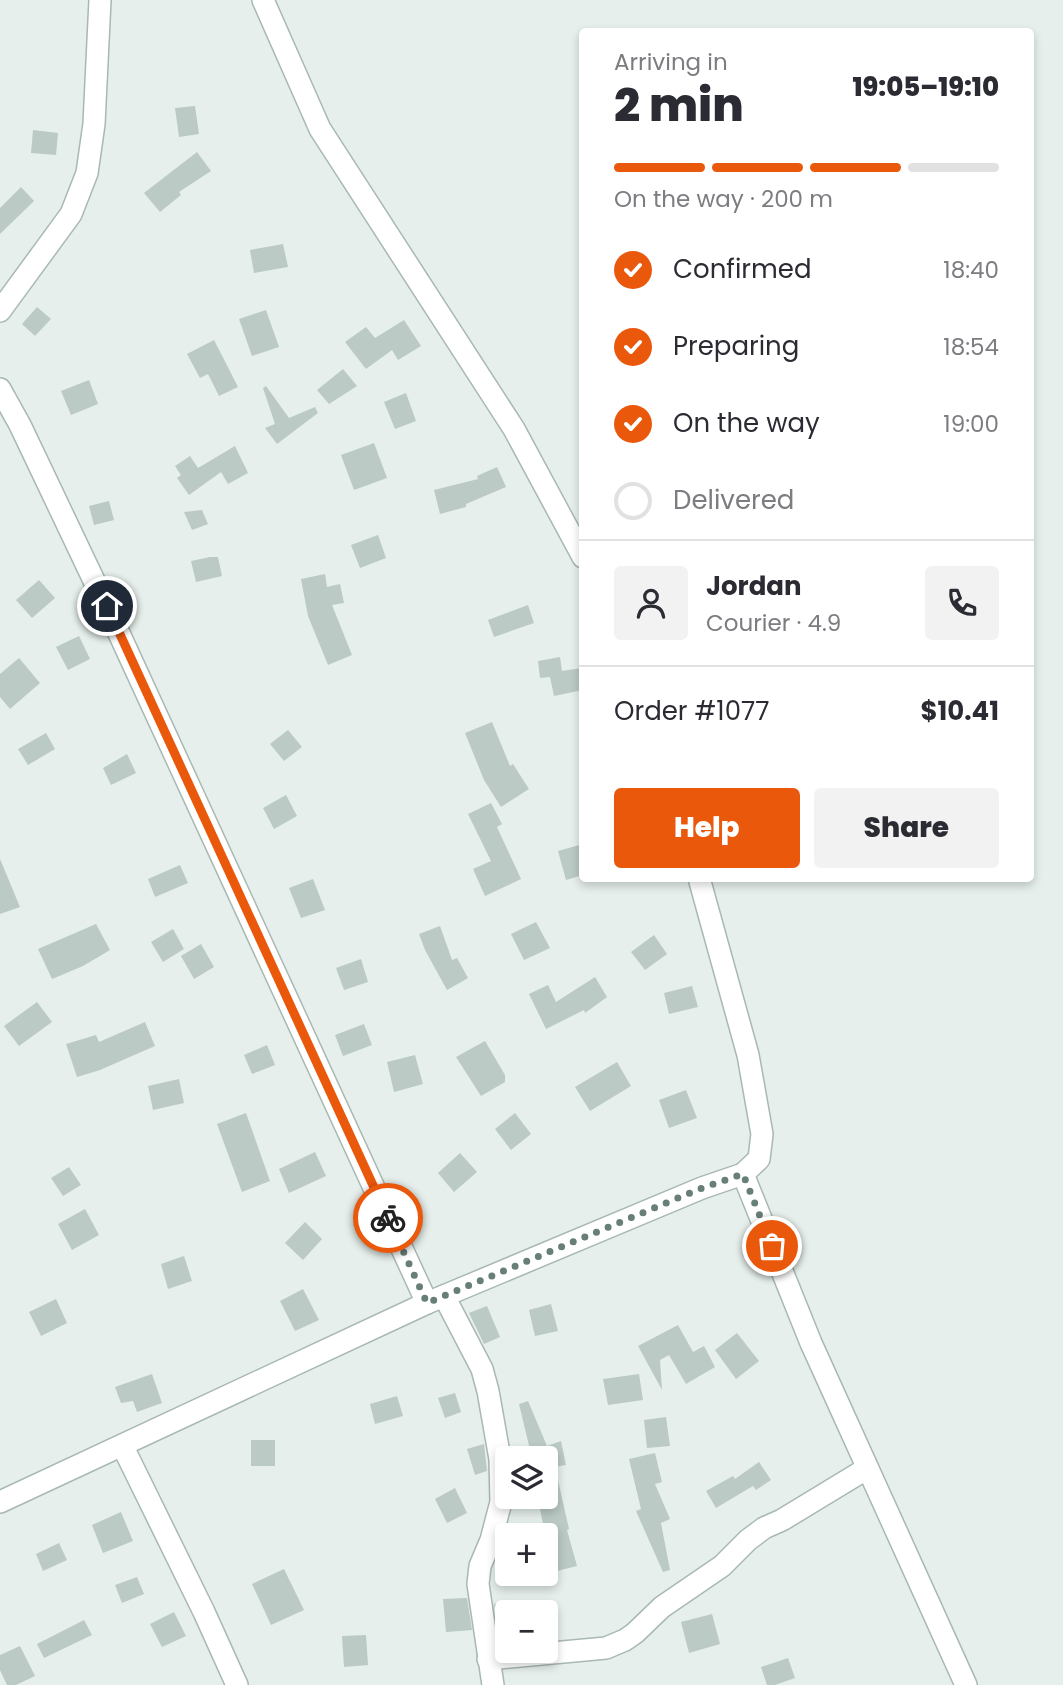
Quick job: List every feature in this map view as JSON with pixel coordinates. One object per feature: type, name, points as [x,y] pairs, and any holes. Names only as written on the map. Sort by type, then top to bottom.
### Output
[{"type":"street","points":[[0,311],[71,214],[87,173],[94,124],[100,0]]},
{"type":"street","points":[[263,0],[320,129],[514,429],[579,550]]},
{"type":"street","points":[[0,389],[112,617],[435,1300],[481,1369],[488,1391],[500,1459],[501,1502],[479,1573],[493,1685]]},
{"type":"street","points":[[0,1502],[435,1300],[702,1188],[743,1174],[759,1159],[762,1134],[748,1055],[699,882]]},
{"type":"street","points":[[743,1174],[811,1343],[966,1685]]},
{"type":"street","points":[[123,1447],[237,1685]]},
{"type":"street","points":[[488,1658],[606,1647],[625,1640],[662,1607],[722,1566],[764,1528],[793,1514],[866,1469]]},
{"type":"building","points":[[195,106],[199,134],[179,137],[175,108]]},
{"type":"building","points":[[33,130],[58,133],[56,155],[31,153]]},
{"type":"building","points":[[197,152],[211,171],[179,192],[181,195],[160,212],[144,193]]},
{"type":"building","points":[[21,187],[34,201],[0,234],[0,208]]},
{"type":"building","points":[[283,244],[288,267],[254,273],[250,250]]},
{"type":"building","points":[[37,307],[51,319],[35,336],[22,324]]},
{"type":"building","points":[[266,310],[279,347],[252,356],[239,319]]},
{"type":"building","points":[[404,320],[421,346],[398,360],[392,350],[366,369],[345,342],[366,327],[375,338]]},
{"type":"building","points":[[214,340],[238,387],[219,396],[208,374],[200,378],[187,354]]},
{"type":"building","points":[[343,369],[357,386],[329,404],[317,390]]},
{"type":"building","points":[[89,380],[98,404],[71,415],[61,391]]},
{"type":"building","points":[[266,386],[289,418],[315,407],[318,413],[277,444],[265,428],[275,424],[263,388]]},
{"type":"building","points":[[406,393],[416,421],[395,429],[384,402]]},
{"type":"building","points":[[374,443],[387,478],[354,490],[341,455]]},
{"type":"building","points":[[235,446],[248,473],[228,484],[221,472],[189,495],[177,478],[181,475],[175,466],[190,456],[198,468]]},
{"type":"building","points":[[497,467],[506,487],[466,504],[466,507],[440,514],[434,490],[478,479],[477,476]]},
{"type":"building","points":[[109,501],[114,520],[94,525],[89,506]]},
{"type":"building","points":[[202,510],[208,524],[192,530],[184,512]]},
{"type":"building","points":[[378,535],[386,558],[360,568],[351,545]]},
{"type":"building","points":[[218,557],[222,576],[196,582],[191,561]]},
{"type":"building","points":[[325,574],[327,587],[340,584],[344,603],[332,605],[352,655],[328,665],[308,616],[301,579]]},
{"type":"building","points":[[39,580],[55,598],[32,618],[16,600]]},
{"type":"building","points":[[528,605],[534,623],[494,637],[488,620]]},
{"type":"building","points":[[79,636],[90,659],[68,670],[56,647]]},
{"type":"building","points":[[560,657],[562,671],[579,668],[579,691],[554,696],[550,677],[540,678],[538,661]]},
{"type":"building","points":[[19,658],[40,683],[10,709],[0,697],[0,674]]},
{"type":"building","points":[[492,722],[510,766],[513,764],[529,789],[501,807],[484,780],[465,733]]},
{"type":"building","points":[[288,730],[302,747],[284,761],[270,744]]},
{"type":"building","points":[[46,733],[55,749],[28,765],[18,749]]},
{"type":"building","points":[[127,754],[136,773],[111,785],[103,768]]},
{"type":"building","points":[[286,795],[297,816],[274,829],[263,808]]},
{"type":"building","points":[[491,803],[502,824],[497,827],[521,879],[485,896],[473,869],[491,861],[468,814]]},
{"type":"building","points":[[579,845],[579,876],[566,880],[558,851]]},
{"type":"building","points":[[0,859],[20,907],[0,914]]},
{"type":"building","points":[[180,865],[188,883],[155,897],[148,879]]},
{"type":"building","points":[[313,879],[325,910],[301,918],[289,888]]},
{"type":"building","points":[[536,922],[550,948],[524,960],[511,934]]},
{"type":"building","points":[[96,924],[110,950],[83,966],[52,979],[38,949]]},
{"type":"building","points":[[440,926],[452,960],[457,958],[468,978],[447,990],[419,934]]},
{"type":"building","points":[[173,929],[184,949],[163,962],[151,942]]},
{"type":"building","points":[[654,935],[667,954],[645,970],[631,952]]},
{"type":"building","points":[[201,944],[214,967],[194,979],[181,956]]},
{"type":"building","points":[[361,959],[368,982],[344,990],[336,968]]},
{"type":"building","points":[[595,977],[607,997],[585,1013],[584,1010],[546,1029],[529,994],[548,985],[556,1002]]},
{"type":"building","points":[[692,986],[698,1007],[669,1014],[664,993]]},
{"type":"building","points":[[37,1002],[52,1022],[19,1046],[4,1026]]},
{"type":"building","points":[[145,1022],[155,1046],[77,1077],[66,1044],[96,1035],[99,1042]]},
{"type":"building","points":[[364,1024],[372,1045],[343,1056],[335,1035]]},
{"type":"building","points":[[485,1041],[505,1075],[505,1082],[481,1096],[456,1057]]},
{"type":"building","points":[[267,1045],[275,1065],[252,1074],[244,1055]]},
{"type":"building","points":[[415,1055],[423,1084],[394,1092],[387,1062]]},
{"type":"building","points":[[617,1062],[631,1086],[590,1111],[575,1087]]},
{"type":"building","points":[[179,1079],[184,1103],[153,1110],[148,1086]]},
{"type":"building","points":[[686,1090],[697,1118],[669,1128],[659,1100]]},
{"type":"building","points":[[246,1113],[270,1181],[242,1192],[217,1124]]},
{"type":"building","points":[[515,1113],[531,1134],[511,1150],[495,1129]]},
{"type":"building","points":[[315,1152],[326,1176],[289,1193],[279,1169]]},
{"type":"building","points":[[460,1153],[477,1172],[454,1192],[438,1173]]},
{"type":"building","points":[[69,1167],[81,1185],[63,1196],[51,1178]]},
{"type":"building","points":[[85,1209],[99,1235],[72,1250],[58,1224]]},
{"type":"building","points":[[305,1222],[322,1239],[303,1260],[285,1243]]},
{"type":"building","points":[[184,1256],[192,1281],[168,1289],[161,1264]]},
{"type":"building","points":[[303,1289],[319,1320],[295,1331],[280,1301]]},
{"type":"building","points":[[56,1299],[67,1323],[41,1336],[29,1312]]},
{"type":"building","points":[[551,1304],[558,1331],[535,1336],[529,1310]]},
{"type":"building","points":[[487,1306],[500,1337],[484,1344],[469,1313]]},
{"type":"building","points":[[678,1325],[693,1352],[704,1346],[715,1367],[686,1384],[669,1355],[660,1360],[662,1390],[638,1346]]},
{"type":"building","points":[[737,1333],[759,1361],[736,1379],[715,1350]]},
{"type":"building","points":[[152,1374],[162,1403],[137,1412],[133,1401],[121,1403],[115,1387]]},
{"type":"building","points":[[639,1374],[643,1400],[608,1405],[603,1379]]},
{"type":"building","points":[[455,1393],[461,1412],[445,1418],[438,1398]]},
{"type":"building","points":[[397,1396],[403,1416],[375,1424],[370,1404]]},
{"type":"building","points":[[528,1401],[547,1446],[529,1446],[519,1404]]},
{"type":"building","points":[[666,1417],[670,1446],[647,1448],[644,1420]]},
{"type":"building","points":[[251,1440],[275,1440],[275,1466],[251,1466]]},
{"type":"building","points":[[561,1441],[566,1465],[558,1466],[558,1446],[547,1446]]},
{"type":"building","points":[[484,1444],[487,1471],[475,1475],[467,1449]]},
{"type":"building","points":[[655,1453],[662,1482],[655,1484],[670,1519],[661,1523],[670,1570],[663,1572],[636,1511],[641,1509],[629,1459]]},
{"type":"building","points":[[759,1462],[771,1480],[756,1490],[753,1486],[716,1508],[706,1491],[733,1476],[735,1479]]},
{"type":"building","points":[[558,1480],[577,1566],[558,1571],[558,1523],[543,1523],[540,1509],[558,1509]]},
{"type":"building","points":[[455,1488],[467,1513],[447,1523],[435,1499]]},
{"type":"building","points":[[121,1512],[133,1541],[103,1553],[92,1525]]},
{"type":"building","points":[[59,1543],[67,1560],[43,1571],[36,1554]]},
{"type":"building","points":[[284,1569],[304,1610],[271,1625],[252,1584]]},
{"type":"building","points":[[137,1577],[144,1594],[122,1603],[115,1585]]},
{"type":"building","points":[[467,1598],[472,1630],[446,1632],[443,1599]]},
{"type":"building","points":[[174,1612],[186,1636],[162,1647],[150,1624]]},
{"type":"building","points":[[712,1614],[720,1644],[689,1653],[681,1622]]},
{"type":"building","points":[[84,1620],[92,1635],[44,1658],[37,1644]]},
{"type":"building","points":[[366,1635],[368,1665],[344,1667],[342,1636]]},
{"type":"building","points":[[20,1646],[35,1676],[16,1685],[7,1685],[0,1670],[0,1655]]},
{"type":"building","points":[[788,1658],[795,1678],[767,1685],[761,1667]]},
{"type":"way so far","points":[[388,1218],[427,1303],[702,1188],[743,1174],[772,1246]]},
{"type":"route","points":[[107,606],[388,1218]]}]
